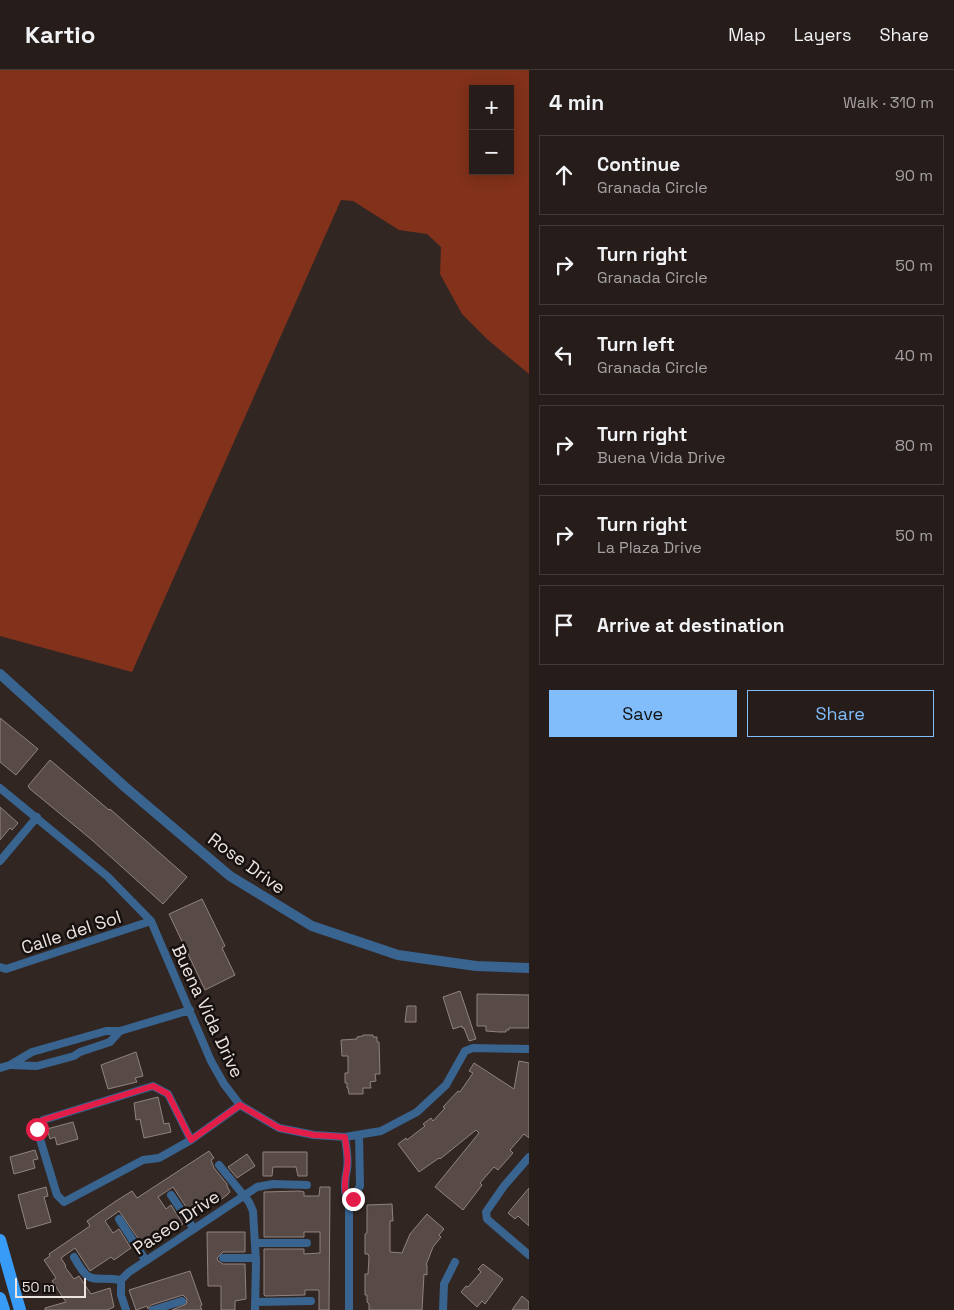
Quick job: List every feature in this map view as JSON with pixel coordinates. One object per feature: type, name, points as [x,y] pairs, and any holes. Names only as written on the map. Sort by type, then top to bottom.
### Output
[{"type":"main road","points":[[0,1240],[20,1310]]},
{"type":"main road","points":[[0,1298],[4,1310]]},
{"type":"street","name":"Rose Drive","points":[[0,674],[125,786],[230,876],[312,926],[398,955],[476,966],[529,968]]},
{"type":"street","name":"Buena Vida Drive","points":[[0,788],[107,876],[151,921],[211,1061],[224,1084],[240,1105],[279,1128],[314,1135],[345,1137],[381,1131],[417,1112],[446,1085],[464,1051],[473,1048],[529,1049]]},
{"type":"street","points":[[0,861],[37,817]]},
{"type":"street","name":"Calle del Sol","points":[[0,967],[6,969],[151,921]]},
{"type":"street","points":[[0,1068],[10,1065],[32,1052],[106,1031],[120,1031],[190,1010]]},
{"type":"street","points":[[10,1065],[37,1066],[74,1056],[80,1052],[110,1042],[120,1031]]},
{"type":"street","points":[[191,1140],[168,1094],[153,1086],[43,1120],[37,1129],[56,1195],[64,1202],[143,1160],[159,1158],[191,1140],[240,1105]]},
{"type":"street","points":[[349,1205],[360,1186],[359,1134]]},
{"type":"street","points":[[345,1137],[347,1168],[345,1194],[349,1205],[349,1310]]},
{"type":"street","points":[[529,1157],[504,1186],[486,1212],[488,1219],[529,1255]]},
{"type":"street","points":[[219,1165],[249,1202],[253,1211],[256,1258],[255,1306],[311,1301]]},
{"type":"street","name":"Paseo Drive","points":[[120,1280],[129,1272],[257,1187],[273,1184],[306,1185]]},
{"type":"street","points":[[170,1195],[194,1229]]},
{"type":"street","points":[[119,1219],[146,1261]]},
{"type":"street","points":[[255,1243],[307,1243]]},
{"type":"street","points":[[74,1257],[81,1270],[92,1280],[120,1280],[121,1295],[126,1310]]},
{"type":"street","points":[[223,1258],[256,1258]]},
{"type":"street","points":[[443,1310],[444,1284],[455,1262]]},
{"type":"street","points":[[153,1310],[182,1301]]},
{"type":"shaded area","points":[[0,70],[529,70],[529,374],[487,339],[462,314],[440,274],[441,247],[427,234],[399,230],[353,201],[341,200],[132,672],[0,636]]},
{"type":"building","points":[[0,718],[38,749],[16,775],[0,762]]},
{"type":"building","points":[[50,760],[110,809],[187,877],[163,904],[92,840],[30,789],[28,786]]},
{"type":"building","points":[[0,807],[18,823],[12,830],[10,828],[0,840]]},
{"type":"building","points":[[202,899],[225,946],[222,948],[235,975],[205,990],[169,914]]},
{"type":"building","points":[[460,991],[476,1039],[469,1041],[462,1026],[453,1029],[443,997]]},
{"type":"building","points":[[477,994],[529,995],[529,1028],[509,1028],[506,1032],[499,1032],[486,1031],[486,1026],[477,1026]]},
{"type":"building","points":[[407,1006],[416,1006],[416,1022],[405,1022]]},
{"type":"building","points":[[363,1035],[377,1037],[377,1042],[379,1042],[380,1074],[375,1074],[376,1081],[370,1082],[371,1088],[363,1088],[363,1094],[349,1094],[347,1083],[345,1083],[345,1073],[348,1073],[348,1056],[342,1056],[341,1040],[357,1039],[357,1037]]},
{"type":"building","points":[[136,1052],[143,1076],[135,1078],[137,1082],[108,1089],[101,1065]]},
{"type":"building","points":[[519,1061],[529,1063],[529,1138],[524,1134],[510,1150],[513,1153],[498,1170],[494,1167],[480,1183],[482,1185],[463,1210],[435,1187],[479,1133],[476,1130],[440,1159],[419,1172],[398,1144],[406,1138],[407,1140],[425,1126],[423,1124],[431,1118],[433,1121],[445,1108],[443,1107],[458,1091],[460,1092],[473,1073],[469,1071],[474,1063],[514,1089]]},
{"type":"building","points":[[158,1097],[164,1124],[169,1123],[171,1132],[144,1138],[140,1119],[136,1120],[134,1103]]},
{"type":"building","points":[[73,1122],[78,1139],[57,1145],[55,1137],[50,1139],[47,1129]]},
{"type":"building","points":[[35,1150],[38,1159],[33,1160],[35,1168],[14,1174],[10,1157]]},
{"type":"building","points":[[209,1151],[214,1158],[211,1160],[214,1168],[227,1184],[230,1192],[215,1204],[209,1196],[188,1210],[173,1187],[158,1197],[166,1209],[171,1205],[183,1224],[146,1250],[119,1211],[105,1221],[113,1233],[119,1229],[131,1248],[114,1260],[111,1257],[90,1271],[75,1248],[61,1258],[74,1279],[79,1276],[91,1294],[110,1288],[114,1307],[107,1310],[45,1310],[45,1308],[66,1302],[52,1281],[56,1278],[44,1260],[50,1256],[49,1254],[90,1226],[87,1221],[116,1201],[132,1191],[137,1198]]},
{"type":"building","points":[[263,1152],[307,1152],[307,1176],[298,1176],[296,1167],[273,1167],[272,1176],[263,1176]]},
{"type":"building","points":[[247,1154],[255,1166],[237,1178],[228,1167]]},
{"type":"building","points":[[46,1187],[48,1196],[44,1197],[51,1222],[27,1229],[18,1195]]},
{"type":"building","points":[[320,1187],[330,1187],[329,1310],[319,1310],[319,1290],[305,1290],[305,1295],[264,1295],[264,1249],[304,1249],[304,1254],[320,1253],[320,1232],[304,1232],[304,1237],[264,1237],[264,1192],[300,1191],[304,1192],[304,1196],[319,1196]]},
{"type":"building","points":[[529,1188],[529,1226],[518,1216],[515,1219],[508,1213]]},
{"type":"building","points":[[392,1204],[393,1221],[390,1221],[390,1252],[402,1253],[410,1234],[427,1214],[444,1229],[439,1235],[441,1237],[433,1247],[426,1265],[427,1275],[424,1274],[422,1310],[369,1310],[367,1295],[365,1295],[365,1274],[368,1274],[369,1257],[368,1254],[365,1254],[367,1205]]},
{"type":"building","points":[[207,1232],[245,1232],[245,1252],[223,1252],[217,1258],[223,1264],[245,1264],[246,1299],[235,1301],[235,1310],[221,1310],[221,1286],[208,1286]]},
{"type":"building","points":[[483,1264],[503,1279],[485,1304],[482,1301],[477,1307],[461,1292],[481,1272],[478,1269]]},
{"type":"building","points":[[190,1271],[202,1310],[172,1310],[186,1304],[187,1299],[183,1295],[151,1305],[148,1309],[147,1306],[136,1310],[129,1290]]},
{"type":"building","points":[[522,1296],[529,1302],[529,1310],[512,1310]]},
{"type":"route","points":[[37,1129],[43,1120],[153,1086],[168,1094],[191,1140],[240,1105],[279,1128],[314,1135],[345,1137],[347,1168],[345,1194],[349,1205],[353,1199]]}]
